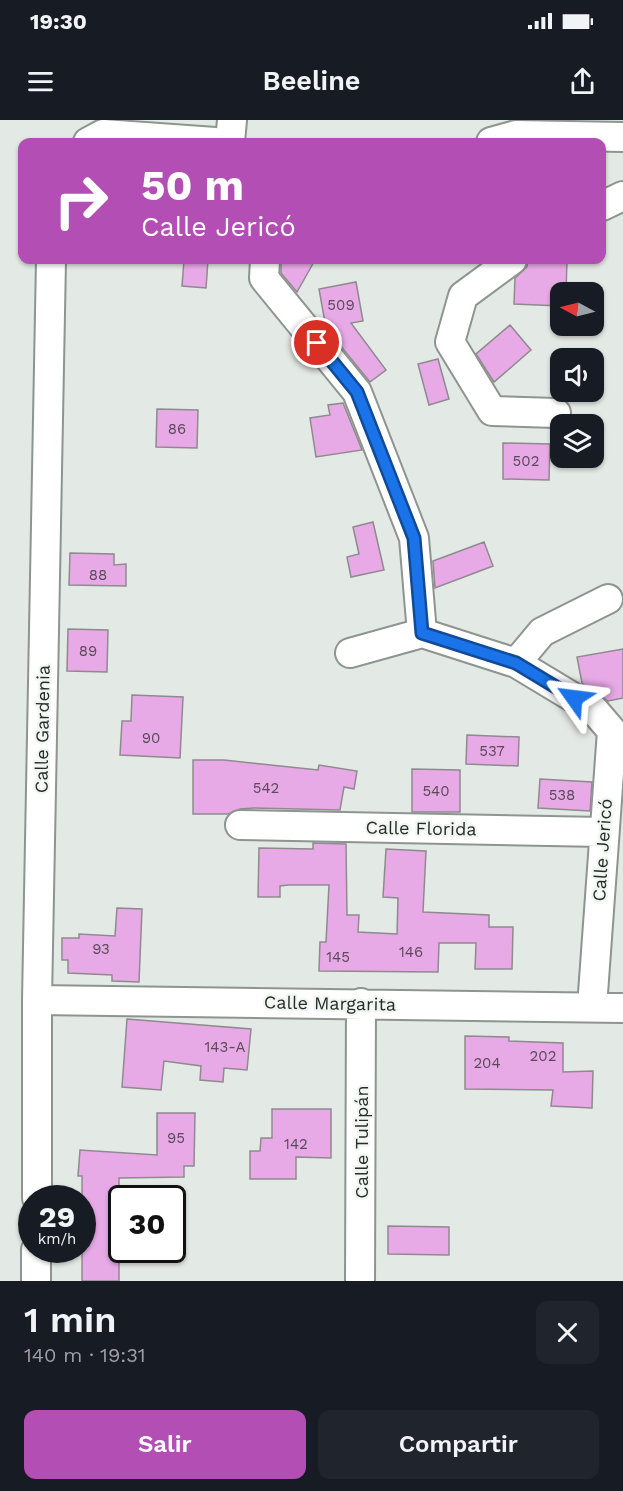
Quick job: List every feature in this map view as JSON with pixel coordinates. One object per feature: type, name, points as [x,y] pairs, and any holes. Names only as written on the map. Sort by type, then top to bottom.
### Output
[{"type":"street","points":[[230,138],[232,120]]},
{"type":"street","points":[[97,138],[103,135],[151,138]]},
{"type":"street","points":[[505,138],[516,135],[623,137]]},
{"type":"street","points":[[606,204],[623,196]]},
{"type":"street","name":"Calle Gardenia","points":[[36,1185],[37,1000],[51,264]]},
{"type":"street","points":[[265,264],[264,278],[357,392],[414,538],[422,633],[350,653]]},
{"type":"street","points":[[507,264],[463,296],[450,342],[492,411],[556,413]]},
{"type":"street","points":[[516,663],[542,632],[608,599]]},
{"type":"street","name":"Calle Jericó","points":[[422,633],[516,663],[594,710],[612,731],[592,1007]]},
{"type":"street","name":"Calle Florida","points":[[240,825],[603,832]]},
{"type":"street","name":"Calle Margarita","points":[[37,1000],[623,1008]]},
{"type":"street","name":"Calle Tulipán","points":[[360,1281],[361,1003]]},
{"type":"street","points":[[36,1263],[36,1281]]},
{"type":"building","points":[[184,264],[208,264],[206,288],[182,286]]},
{"type":"building","points":[[281,264],[313,264],[297,292],[281,273]]},
{"type":"building","points":[[527,264],[567,264],[566,282],[550,282],[550,306],[514,304],[515,278]]},
{"type":"building","points":[[356,282],[363,321],[351,323],[386,370],[370,382],[326,328],[319,289]]},
{"type":"building","points":[[510,325],[531,350],[494,382],[476,354]]},
{"type":"building","points":[[438,359],[449,399],[429,405],[418,364]]},
{"type":"building","points":[[343,403],[362,450],[316,457],[310,418],[330,415],[328,405]]},
{"type":"building","points":[[157,409],[198,410],[197,448],[156,447]]},
{"type":"building","points":[[503,443],[550,444],[549,480],[503,479]]},
{"type":"building","points":[[373,522],[384,570],[351,577],[347,557],[359,554],[353,527]]},
{"type":"building","points":[[484,542],[493,566],[435,588],[433,561]]},
{"type":"building","points":[[70,553],[114,554],[114,565],[126,564],[126,586],[69,585]]},
{"type":"building","points":[[68,629],[108,630],[107,672],[67,671]]},
{"type":"building","points":[[623,649],[623,698],[608,701],[582,683],[577,657]]},
{"type":"building","points":[[132,695],[183,697],[180,758],[120,755],[122,721],[131,721]]},
{"type":"building","points":[[467,735],[519,737],[518,766],[466,764]]},
{"type":"building","points":[[193,760],[224,760],[318,770],[319,765],[357,771],[354,789],[344,787],[340,810],[254,808],[240,809],[228,814],[193,814]]},
{"type":"building","points":[[412,769],[460,770],[460,812],[412,812]]},
{"type":"building","points":[[540,779],[592,782],[590,811],[538,808]]},
{"type":"building","points":[[313,843],[346,844],[347,915],[359,915],[358,932],[397,934],[398,898],[383,897],[386,849],[426,851],[423,912],[489,915],[489,927],[513,927],[512,969],[475,969],[476,943],[439,943],[438,972],[319,971],[320,942],[326,942],[329,885],[280,886],[280,897],[258,897],[259,848],[313,849]]},
{"type":"building","points":[[117,908],[142,909],[139,982],[112,981],[112,975],[68,973],[68,960],[62,960],[62,938],[79,938],[79,934],[115,936]]},
{"type":"building","points":[[127,1019],[251,1029],[247,1070],[224,1068],[223,1082],[200,1080],[201,1066],[164,1061],[161,1090],[122,1087]]},
{"type":"building","points":[[465,1036],[509,1037],[509,1041],[563,1043],[563,1072],[593,1071],[592,1108],[551,1106],[553,1090],[465,1089]]},
{"type":"building","points":[[272,1109],[331,1109],[331,1158],[296,1157],[296,1179],[250,1179],[250,1151],[260,1151],[261,1138],[272,1138]]},
{"type":"building","points":[[157,1113],[195,1113],[194,1166],[184,1166],[184,1177],[119,1178],[119,1185],[108,1185],[108,1263],[119,1263],[119,1281],[82,1281],[82,1263],[96,1263],[96,1185],[82,1185],[82,1176],[78,1176],[80,1150],[157,1155]]},
{"type":"building","points":[[388,1226],[449,1227],[449,1255],[388,1254]]},
{"type":"route","points":[[317,343],[357,392],[414,538],[422,633],[516,663],[574,698]]}]
